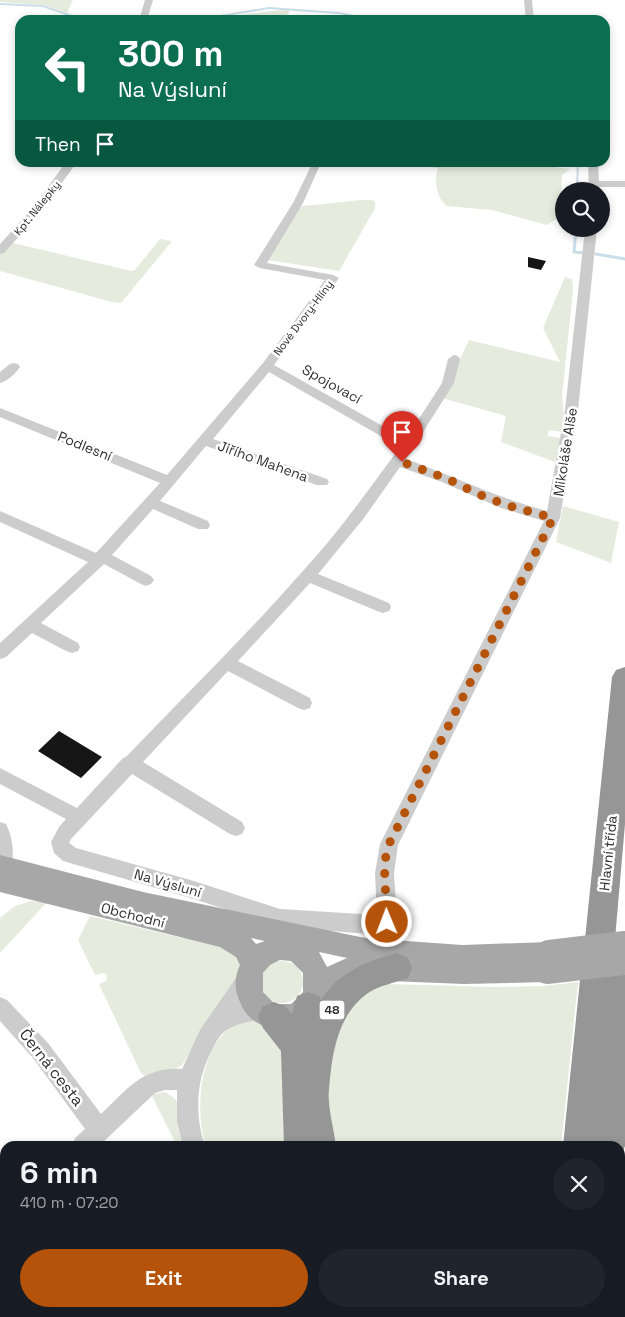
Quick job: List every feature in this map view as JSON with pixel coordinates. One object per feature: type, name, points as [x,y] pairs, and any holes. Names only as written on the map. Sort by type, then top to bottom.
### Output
[{"type":"highway","name":"Hlavní třída","points":[[616,935],[625,677]]},
{"type":"highway","name":"48","points":[[313,1087],[315,1056],[326,1022],[336,1003],[350,986],[358,981],[376,973],[397,968]]},
{"type":"highway","points":[[571,1141],[588,1063],[614,973]]},
{"type":"highway","points":[[608,1141],[614,973]]},
{"type":"highway","name":"48","points":[[313,1000],[306,1042],[318,1141]]},
{"type":"highway","points":[[267,1014],[292,1039],[297,1050],[301,1141]]},
{"type":"highway","points":[[580,1141],[588,1063]]},
{"type":"main road","name":"Obchodní","points":[[1,872],[59,880],[143,903],[209,918]]},
{"type":"main road","name":"Obchodní","points":[[1,872],[166,924],[226,936],[244,948],[250,972]]},
{"type":"main road","points":[[209,918],[281,949],[292,950],[309,960],[318,975],[313,1000]]},
{"type":"main road","points":[[209,918],[365,950],[548,962],[614,973]]},
{"type":"main road","points":[[281,949],[264,954],[250,972],[247,991],[252,1002],[267,1014],[293,1016],[313,1000],[333,977],[348,970],[397,968],[472,972],[548,962],[625,945]]},
{"type":"main road","points":[[309,960],[365,950]]},
{"type":"street","points":[[144,15],[149,0]]},
{"type":"street","points":[[528,0],[530,15]]},
{"type":"street","name":"Kpt. Nálepky","points":[[0,251],[36,210],[68,167]]},
{"type":"street","name":"Nové Dvory-Hlíny","points":[[267,366],[333,278],[260,265],[298,203],[314,167]]},
{"type":"street","points":[[593,167],[594,182]]},
{"type":"street","points":[[610,184],[625,184]]},
{"type":"street","name":"Mikoláše Alše","points":[[387,922],[388,906],[384,874],[385,855],[389,844],[553,518],[562,476],[575,392],[590,237]]},
{"type":"street","name":"Na Výsluní","points":[[387,922],[369,925],[280,918],[194,890],[70,856],[61,847],[60,842],[65,832],[78,817],[308,576],[359,514],[396,460],[408,446],[448,383],[454,359]]},
{"type":"street","name":"Jiřího Mahena","points":[[0,652],[100,559],[170,481],[267,366]]},
{"type":"street","name":"Spojovací","points":[[267,366],[330,400],[408,446]]},
{"type":"street","points":[[0,379],[14,367]]},
{"type":"street","name":"Podlesní","points":[[0,412],[170,481]]},
{"type":"street","name":"Jiřího Mahena","points":[[204,440],[322,482]]},
{"type":"street","points":[[396,460],[448,479],[506,505],[553,518]]},
{"type":"street","points":[[150,502],[203,525]]},
{"type":"street","points":[[0,516],[95,559],[107,559],[146,580]]},
{"type":"street","points":[[308,576],[383,607]]},
{"type":"street","points":[[31,625],[72,646]]},
{"type":"street","points":[[226,662],[304,703]]},
{"type":"street","points":[[129,763],[236,828]]},
{"type":"street","points":[[0,775],[78,817]]},
{"type":"street","points":[[0,830],[2,835],[1,872]]},
{"type":"street","points":[[193,1141],[187,1116],[189,1080],[198,1050],[240,992],[250,972]]},
{"type":"street","name":"Černá cesta","points":[[0,1007],[22,1027],[61,1076],[100,1131]]},
{"type":"street","points":[[213,1028],[243,1011],[267,1014]]},
{"type":"street","points":[[89,1141],[148,1085],[165,1079],[189,1080]]},
{"type":"shaded area","points":[[0,0],[73,0],[67,13],[45,5],[0,2]]},
{"type":"shaded area","points":[[290,9],[288,15],[239,15]]},
{"type":"shaded area","points":[[429,167],[553,167],[570,169],[562,175],[562,182],[555,182],[555,220],[547,225],[492,210],[447,206],[438,193],[436,178],[438,168]]},
{"type":"shaded area","points":[[372,200],[375,202],[375,208],[339,271],[268,260],[298,209],[303,206]]},
{"type":"shaded area","points":[[160,239],[172,241],[121,303],[0,271],[0,254],[13,243],[131,271],[135,270]]},
{"type":"shaded area","points":[[565,277],[572,279],[573,290],[562,396],[564,414],[562,432],[549,430],[547,436],[561,438],[555,462],[501,442],[506,416],[442,398],[469,340],[560,362],[543,328]]},
{"type":"shaded area","points":[[563,506],[619,522],[611,563],[556,542]]},
{"type":"shaded area","points":[[32,901],[46,903],[0,953],[0,918],[15,906]]},
{"type":"shaded area","points":[[90,916],[182,938],[213,940],[233,945],[242,970],[182,1065],[172,1072],[148,1081],[140,1071],[99,984],[106,981],[107,975],[104,973],[95,975],[78,940]]},
{"type":"shaded area","points":[[286,961],[294,964],[300,970],[303,982],[300,994],[294,1000],[278,1003],[270,1000],[264,994],[261,978],[264,970],[270,964]]},
{"type":"shaded area","points":[[578,982],[562,1141],[328,1141],[321,1107],[334,1030],[363,992],[387,984],[491,987],[544,986]]},
{"type":"shaded area","points":[[248,1020],[264,1023],[284,1038],[289,1141],[205,1141],[200,1112],[204,1072],[210,1054],[219,1039],[232,1027]]},
{"type":"shaded area","points":[[165,1092],[177,1102],[181,1117],[183,1141],[174,1141],[151,1094]]},
{"type":"building","points":[[528,257],[546,261],[541,270],[528,267]]},
{"type":"building","points":[[59,731],[102,757],[81,778],[38,751]]},
{"type":"waterway","points":[[0,4],[43,6],[69,15]]},
{"type":"waterway","points":[[226,15],[269,8],[349,15]]},
{"type":"waterway","points":[[577,182],[578,167]]},
{"type":"waterway","points":[[575,237],[574,252],[585,253]]},
{"type":"waterway","points":[[596,254],[625,259]]},
{"type":"route","points":[[387,922],[388,906],[384,874],[385,855],[389,844],[553,518],[506,505],[448,479],[402,462]]}]
